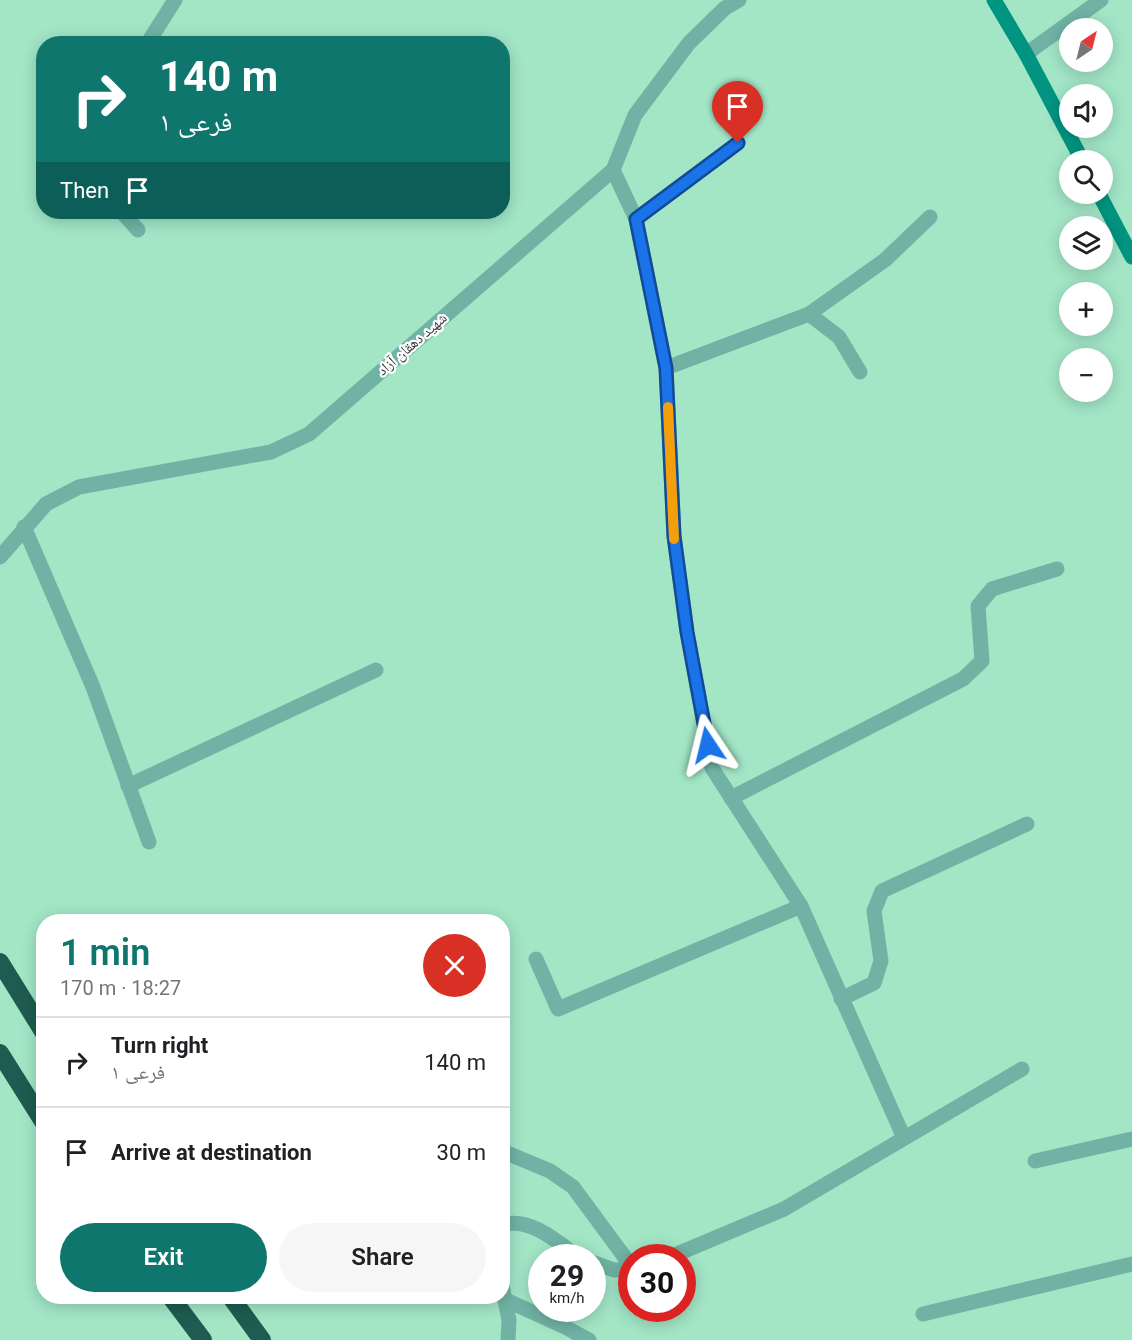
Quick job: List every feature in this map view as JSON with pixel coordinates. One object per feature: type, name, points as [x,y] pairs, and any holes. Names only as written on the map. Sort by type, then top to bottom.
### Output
[{"type":"highway","points":[[0,962],[36,1020]]},
{"type":"highway","points":[[1,1058],[36,1111]]},
{"type":"highway","points":[[176,1304],[203,1340]]},
{"type":"highway","points":[[236,1304],[262,1340]]},
{"type":"street","points":[[152,36],[175,0]]},
{"type":"street","name":"شهید دهقان آزاد","points":[[0,557],[46,504],[79,487],[271,452],[309,434],[613,170],[635,115],[682,52],[725,8],[739,0]]},
{"type":"street","points":[[993,0],[1026,54],[1077,150]]},
{"type":"street","points":[[1026,54],[1101,0]]},
{"type":"street","points":[[636,219],[738,143]]},
{"type":"street","points":[[613,170],[636,219],[666,368],[674,536],[686,621],[712,768],[801,906],[903,1138]]},
{"type":"street","points":[[1104,204],[1132,257]]},
{"type":"street","points":[[666,368],[809,314],[885,260],[930,217]]},
{"type":"street","points":[[128,219],[138,230]]},
{"type":"street","points":[[809,314],[839,337],[860,372]]},
{"type":"street","points":[[24,527],[93,687],[149,842]]},
{"type":"street","points":[[731,798],[963,680],[982,661],[978,606],[992,589],[1057,569]]},
{"type":"street","points":[[128,786],[376,670]]},
{"type":"street","points":[[841,999],[874,983],[881,961],[874,911],[882,891],[1027,824]]},
{"type":"street","points":[[536,959],[558,1009],[801,906]]},
{"type":"street","points":[[696,1246],[784,1209],[1022,1068]]},
{"type":"street","points":[[1035,1161],[1132,1139]]},
{"type":"street","points":[[510,1154],[549,1171],[573,1187],[618,1249]]},
{"type":"street","points":[[510,1222],[513,1221],[546,1233],[561,1244]]},
{"type":"street","points":[[923,1314],[1132,1264]]},
{"type":"street","points":[[510,1302],[589,1340]]},
{"type":"street","points":[[507,1304],[508,1340]]},
{"type":"green space","points":[[0,0],[1132,0],[1132,1340],[0,1340]]},
{"type":"slow traffic","points":[[668,407],[674,539]]},
{"type":"route","points":[[708,745],[687,632],[674,536],[666,368],[636,219],[738,143]]}]
